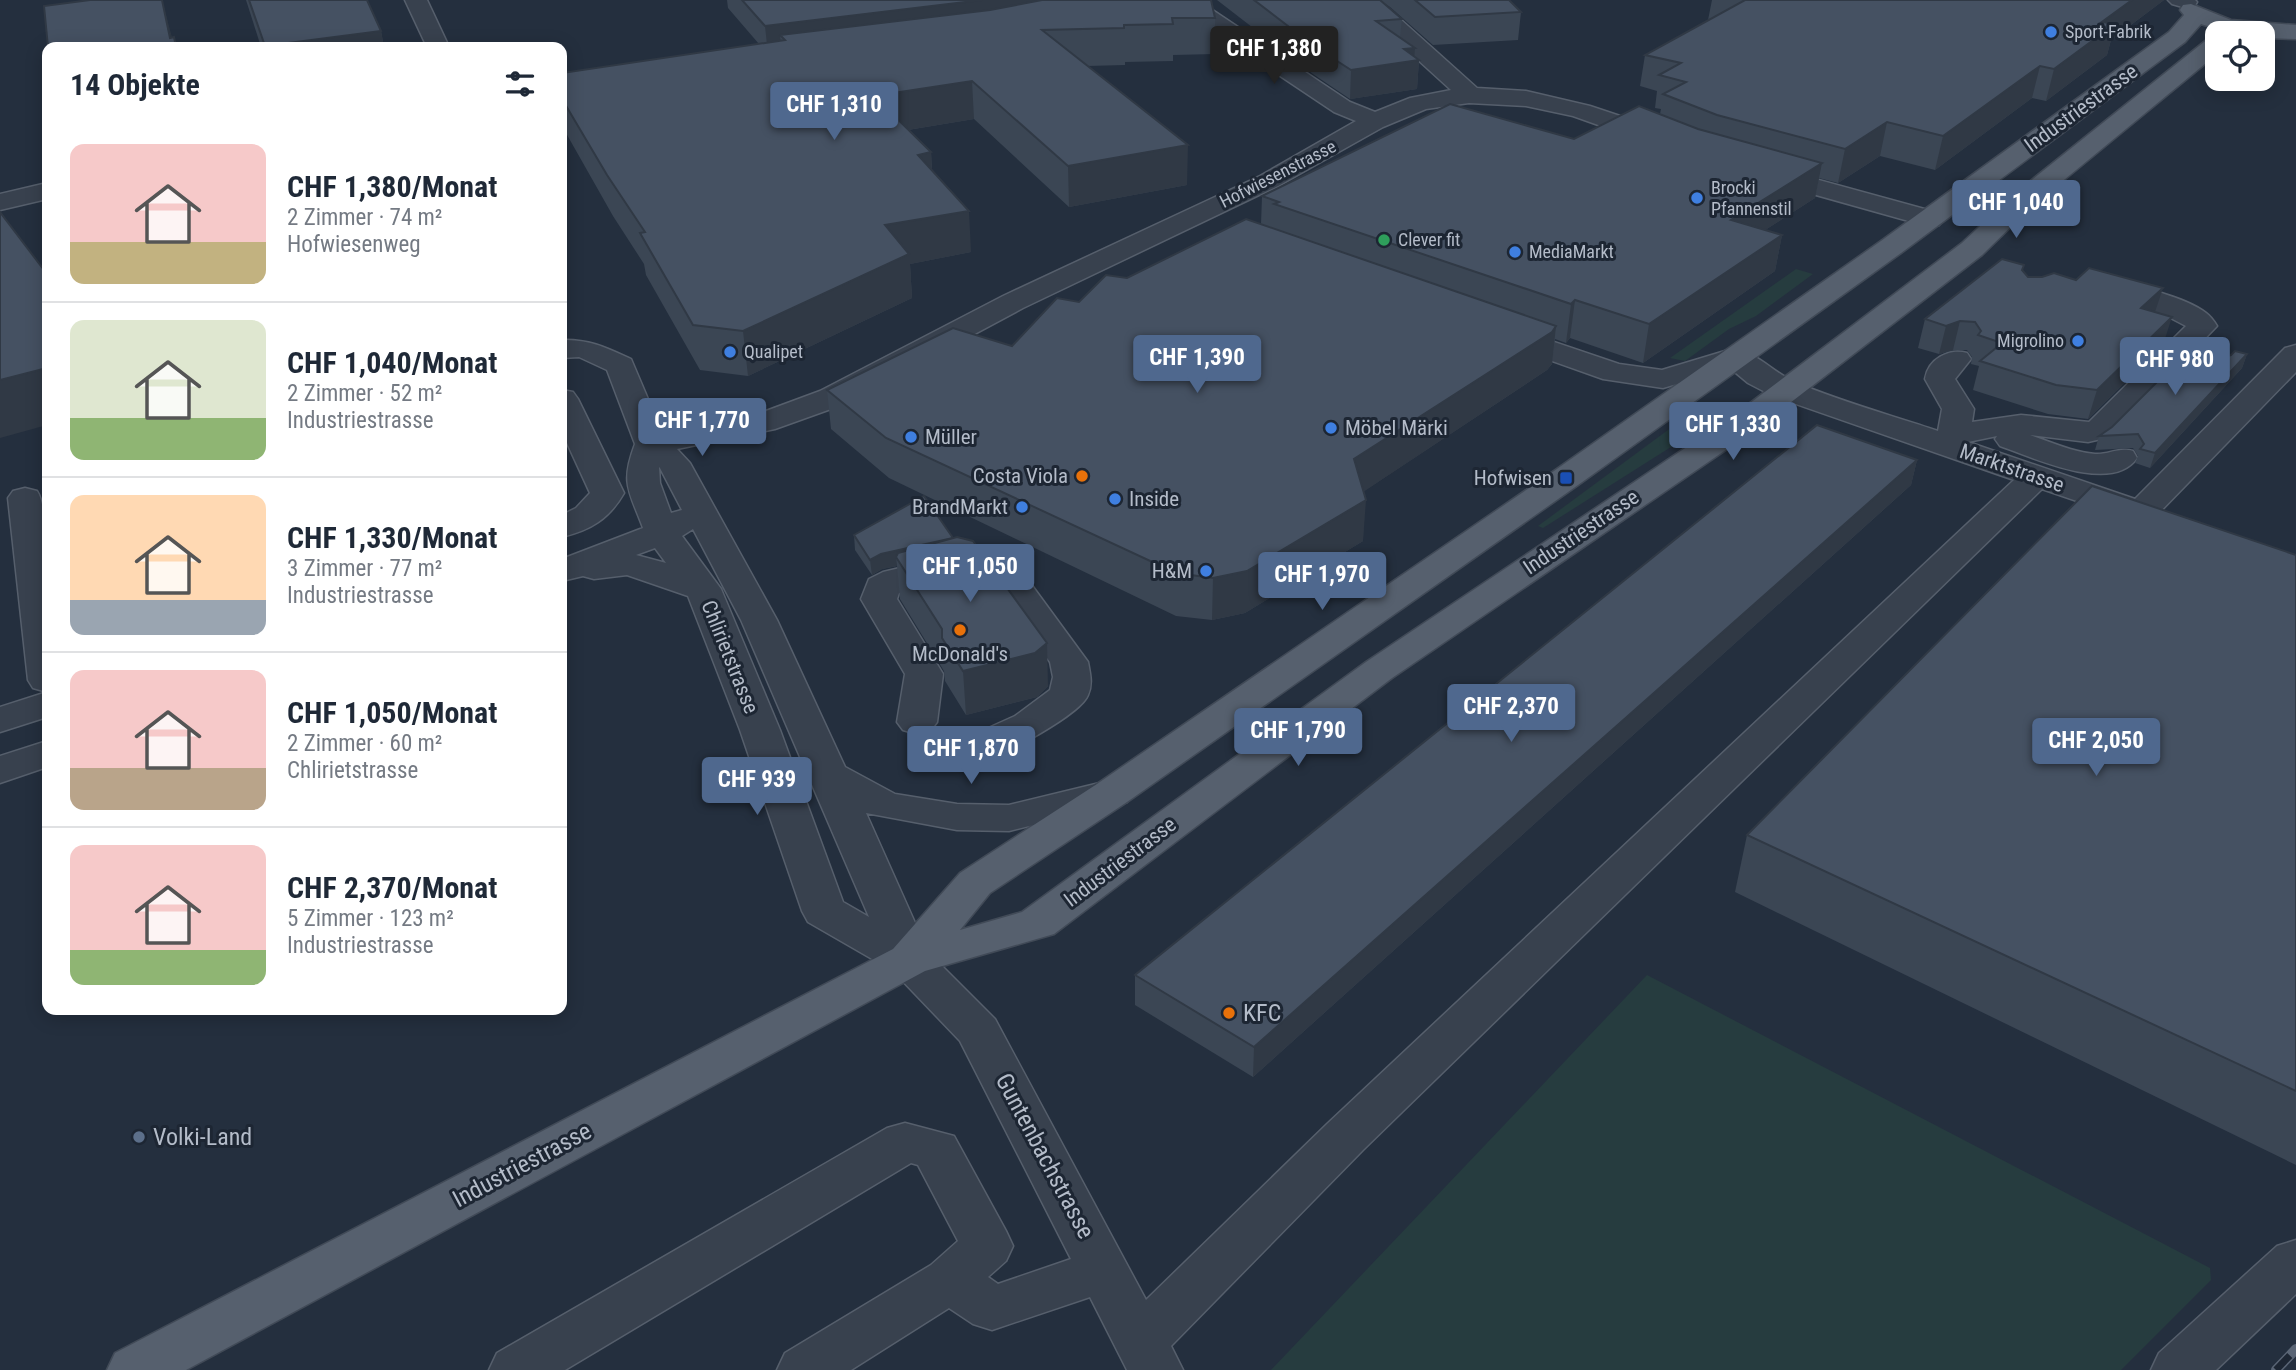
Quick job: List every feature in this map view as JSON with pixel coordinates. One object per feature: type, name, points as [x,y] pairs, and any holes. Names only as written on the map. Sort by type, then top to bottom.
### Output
[{"type":"main road","name":"Industriestrasse","points":[[2187,4],[2217,21]]},
{"type":"main road","name":"Industriestrasse","points":[[909,960],[975,883],[1112,793],[1566,478],[1930,219],[2177,37],[2188,27],[2187,4]]},
{"type":"main road","name":"Industriestrasse","points":[[2275,32],[2296,32]]},
{"type":"main road","name":"Industriestrasse","points":[[135,1370],[909,960],[1038,923],[1379,670],[1744,423],[1972,249],[2022,201],[2205,53]]},
{"type":"street","points":[[416,0],[436,42]]},
{"type":"street","points":[[1353,0],[1381,14],[1470,96]]},
{"type":"street","points":[[1168,3],[1204,15],[1342,107],[1376,121]]},
{"type":"street","name":"Hofwiesenstrasse","points":[[651,444],[781,418],[833,396],[978,320],[1292,170],[1376,121],[1417,104],[1470,96],[1547,104],[1622,123],[1679,148]]},
{"type":"street","points":[[1740,166],[1930,219]]},
{"type":"street","points":[[0,202],[42,192]]},
{"type":"street","points":[[1185,221],[1220,234]]},
{"type":"street","points":[[1956,437],[2016,423],[2088,432],[2099,430],[2205,342],[2200,331],[2200,322],[2187,314],[2080,282]]},
{"type":"street","points":[[1482,327],[1614,373],[1663,379],[1735,357]]},
{"type":"street","name":"Chlirietstrasse","points":[[567,349],[583,348],[620,365],[651,444],[674,463],[698,512],[759,620],[909,960]]},
{"type":"street","points":[[2141,512],[2296,354]]},
{"type":"street","name":"Marktstrasse","points":[[1735,357],[1759,376],[1784,390],[1956,437],[2036,477],[2181,525]]},
{"type":"street","points":[[1956,359],[1941,373],[1940,379],[1958,409],[1956,437]]},
{"type":"street","points":[[567,409],[607,493],[599,508],[567,526]]},
{"type":"street","points":[[1956,437],[1993,433],[2093,465],[2109,466],[2121,458]]},
{"type":"street","name":"Chlirietstrasse","points":[[651,444],[642,470],[643,483],[662,533],[703,589],[760,730],[824,911],[909,960]]},
{"type":"street","points":[[1148,1356],[1345,1137],[2036,477]]},
{"type":"street","points":[[24,498],[42,640]]},
{"type":"street","points":[[567,569],[662,533],[698,512]]},
{"type":"street","points":[[567,571],[628,564],[669,575],[703,589]]},
{"type":"street","points":[[917,722],[924,674],[879,600],[882,587],[896,580],[959,565],[979,568],[1012,584],[1069,662],[1072,677],[1069,695],[1029,724],[978,748]]},
{"type":"street","points":[[0,720],[42,706]]},
{"type":"street","points":[[0,770],[42,755]]},
{"type":"street","points":[[827,775],[884,806],[957,817],[1009,818],[1112,793]]},
{"type":"street","name":"Guntenbachstrasse","points":[[909,960],[978,1031],[1148,1356]]},
{"type":"street","points":[[517,1370],[905,1142],[936,1150],[987,1246],[950,1280],[806,1370]]},
{"type":"street","points":[[2179,1370],[2296,1261]]},
{"type":"street","points":[[950,1280],[992,1308],[1104,1270]]},
{"type":"green space","points":[[1796,269],[1813,274],[1756,316],[1729,329],[1685,361],[1670,358]]},
{"type":"green space","points":[[1691,413],[1712,421],[1543,528],[1538,526]]},
{"type":"green space","points":[[1647,975],[2210,1268],[2211,1280],[2121,1370],[1271,1370]]},
{"type":"building","points":[[90,0],[162,0],[170,38],[174,37],[175,42],[48,42],[44,6]]},
{"type":"building","points":[[249,0],[367,0],[381,31],[296,42],[264,42]]},
{"type":"building","points":[[742,0],[982,0],[765,26]]},
{"type":"building","points":[[1042,0],[1211,0],[1215,18],[1172,18],[1173,24],[1124,25],[1124,28],[1042,30],[1188,145],[1068,166],[972,81],[874,96],[931,152],[918,155],[969,211],[885,225],[909,254],[743,331],[693,325],[640,233],[645,232],[567,107],[567,72],[785,40],[780,35],[990,10]]},
{"type":"building","points":[[1254,0],[1380,0],[1402,19],[1376,21],[1415,48],[1404,49],[1419,60],[1351,70],[1314,46]]},
{"type":"building","points":[[1415,0],[1509,0],[1521,12],[1435,17]]},
{"type":"building","points":[[1745,0],[2132,0],[2102,22],[2115,24],[2054,69],[2040,66],[1943,136],[1887,122],[1845,149],[1717,115],[1663,94],[1686,82],[1659,75],[1681,63],[1645,55]]},
{"type":"building","points":[[1450,104],[1574,139],[1639,106],[1698,129],[1822,163],[1731,220],[1782,235],[1649,324],[1575,300],[1571,304],[1274,204],[1279,202],[1262,196]]},
{"type":"building","points":[[0,212],[42,267],[42,369],[0,380]]},
{"type":"building","points":[[1246,219],[1556,326],[1552,332],[1354,459],[1366,500],[1247,571],[1213,578],[1176,573],[886,438],[827,390],[953,328],[1012,346],[1057,298],[1079,302],[1106,275],[1127,278]]},
{"type":"building","points":[[2002,259],[2024,265],[2022,270],[2028,277],[2042,277],[2054,273],[2076,280],[2089,268],[2163,288],[2141,308],[2172,317],[2097,390],[2056,385],[1980,361],[2002,343],[1978,335],[1981,331],[1975,322],[1960,321],[1946,326],[1925,319]]},
{"type":"building","points":[[2199,340],[2208,355],[2220,358],[2235,351],[2247,354],[2155,453],[2140,449],[2144,444],[2138,434],[2099,436],[2112,427]]},
{"type":"building","points":[[1817,425],[1917,460],[1254,1047],[1135,975]]},
{"type":"building","points":[[2092,486],[2296,555],[2296,1091],[1747,835]]},
{"type":"building","points":[[924,496],[953,538],[881,554],[870,560],[854,535]]},
{"type":"building","points":[[957,537],[973,541],[1047,643],[1035,653],[963,671],[942,638],[942,629],[896,557],[898,553]]},
{"type":"railway","points":[[2276,1370],[2296,1349]]},
{"type":"place","name":"Sport-Fabrik","points":[[2051,32]]},
{"type":"place","name":"Brocki Pfannenstil","points":[[1697,198]]},
{"type":"place","name":"Clever fit","points":[[1384,240]]},
{"type":"place","name":"MediaMarkt","points":[[1515,252]]},
{"type":"place","name":"Migrolino","points":[[2078,341]]},
{"type":"place","name":"Qualipet","points":[[730,352]]},
{"type":"place","name":"Möbel Märki","points":[[1331,428]]},
{"type":"place","name":"Müller","points":[[911,437]]},
{"type":"place","name":"Costa Viola","points":[[1082,476]]},
{"type":"place","name":"Hofwisen","points":[[1566,478]]},
{"type":"place","name":"Inside","points":[[1115,499]]},
{"type":"place","name":"BrandMarkt","points":[[1022,507]]},
{"type":"place","name":"H&M","points":[[1206,571]]},
{"type":"place","name":"McDonald's","points":[[960,630]]},
{"type":"place","name":"KFC","points":[[1229,1013]]},
{"type":"place","name":"Volki-Land","points":[[139,1137]]}]
